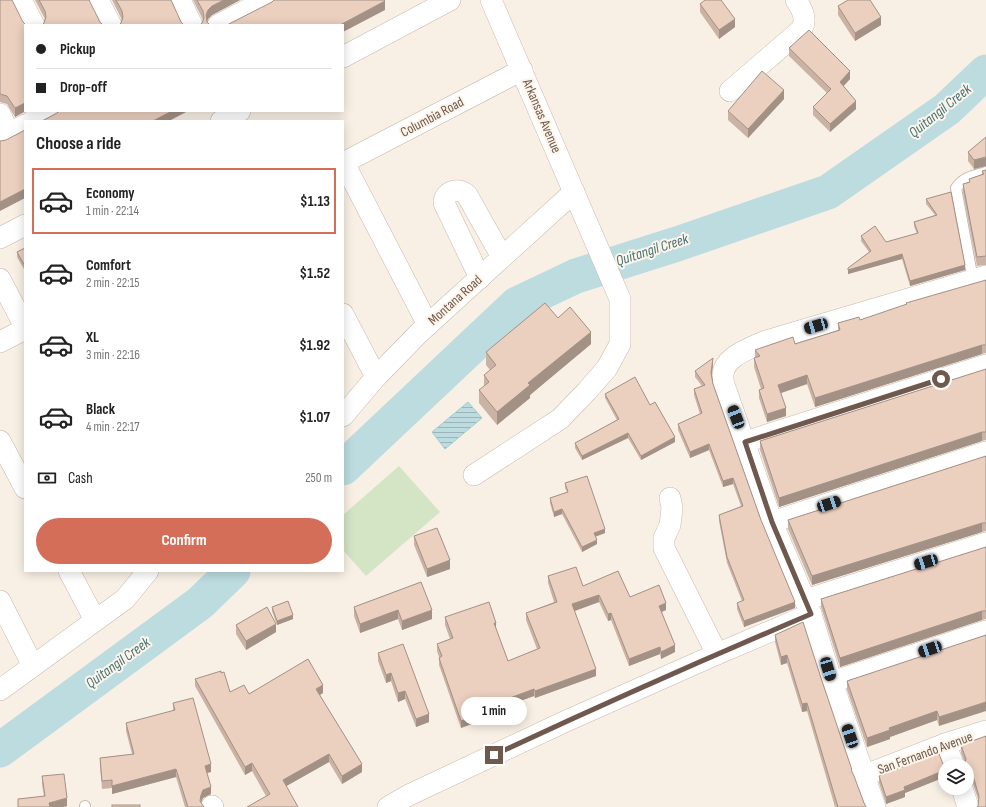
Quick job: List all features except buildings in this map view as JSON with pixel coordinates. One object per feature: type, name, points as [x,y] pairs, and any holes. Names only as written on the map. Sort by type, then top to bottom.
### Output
[{"type":"street","points":[[21,0],[33,24]]},
{"type":"street","points":[[98,0],[110,24]]},
{"type":"street","points":[[180,0],[192,24]]},
{"type":"street","points":[[344,56],[450,0]]},
{"type":"street","name":"Arkansas Avenue","points":[[474,475],[560,419],[607,368],[620,344],[621,323],[620,299],[492,0]]},
{"type":"street","points":[[730,91],[802,29],[805,24],[804,17],[796,0]]},
{"type":"street","points":[[220,24],[263,1]]},
{"type":"street","name":"Columbia Road","points":[[344,163],[522,70]]},
{"type":"street","points":[[34,120],[49,112]]},
{"type":"street","points":[[223,120],[238,112]]},
{"type":"street","points":[[0,114],[12,132]]},
{"type":"street","points":[[344,163],[428,325]]},
{"type":"street","points":[[480,278],[444,203],[444,199],[447,195],[459,190],[467,195],[502,257]]},
{"type":"street","name":"Montana Road","points":[[344,415],[376,377],[428,325],[574,192]]},
{"type":"street","points":[[0,238],[24,226]]},
{"type":"street","points":[[875,807],[863,776],[808,607],[772,522],[723,380],[723,374],[729,361],[737,355],[766,341],[980,278]]},
{"type":"street","points":[[0,279],[24,326]]},
{"type":"street","points":[[344,316],[376,377]]},
{"type":"street","points":[[0,342],[24,329]]},
{"type":"street","points":[[745,442],[986,365]]},
{"type":"street","points":[[0,441],[24,486]]},
{"type":"street","points":[[772,522],[986,452]]},
{"type":"street","points":[[670,498],[672,508],[670,525],[664,538],[664,548],[717,654]]},
{"type":"street","points":[[388,807],[416,791],[564,722],[717,654],[808,607],[986,543]]},
{"type":"street","points":[[70,572],[95,620]]},
{"type":"street","points":[[0,690],[124,599],[147,572]]},
{"type":"street","points":[[0,601],[33,666]]},
{"type":"street","points":[[832,682],[986,631]]},
{"type":"street","name":"San Fernando Avenue","points":[[863,776],[946,744],[986,731]]},
{"type":"street","points":[[946,744],[951,759]]},
{"type":"street","points":[[964,795],[968,807]]},
{"type":"lane","points":[[980,278],[956,188],[965,178],[986,172]]},
{"type":"green space","points":[[399,466],[440,512],[366,576],[344,551],[344,514]]},
{"type":"water","points":[[468,402],[482,418],[445,449],[432,432]]},
{"type":"waterway","name":"Quitangil Creek","points":[[344,467],[517,304],[576,276],[677,244],[828,192],[947,109],[986,72]]},
{"type":"waterway","name":"Quitangil Creek","points":[[0,750],[200,603],[232,572]]},
{"type":"route","points":[[494,755],[564,722],[811,614],[772,522],[745,442],[941,379]]}]
